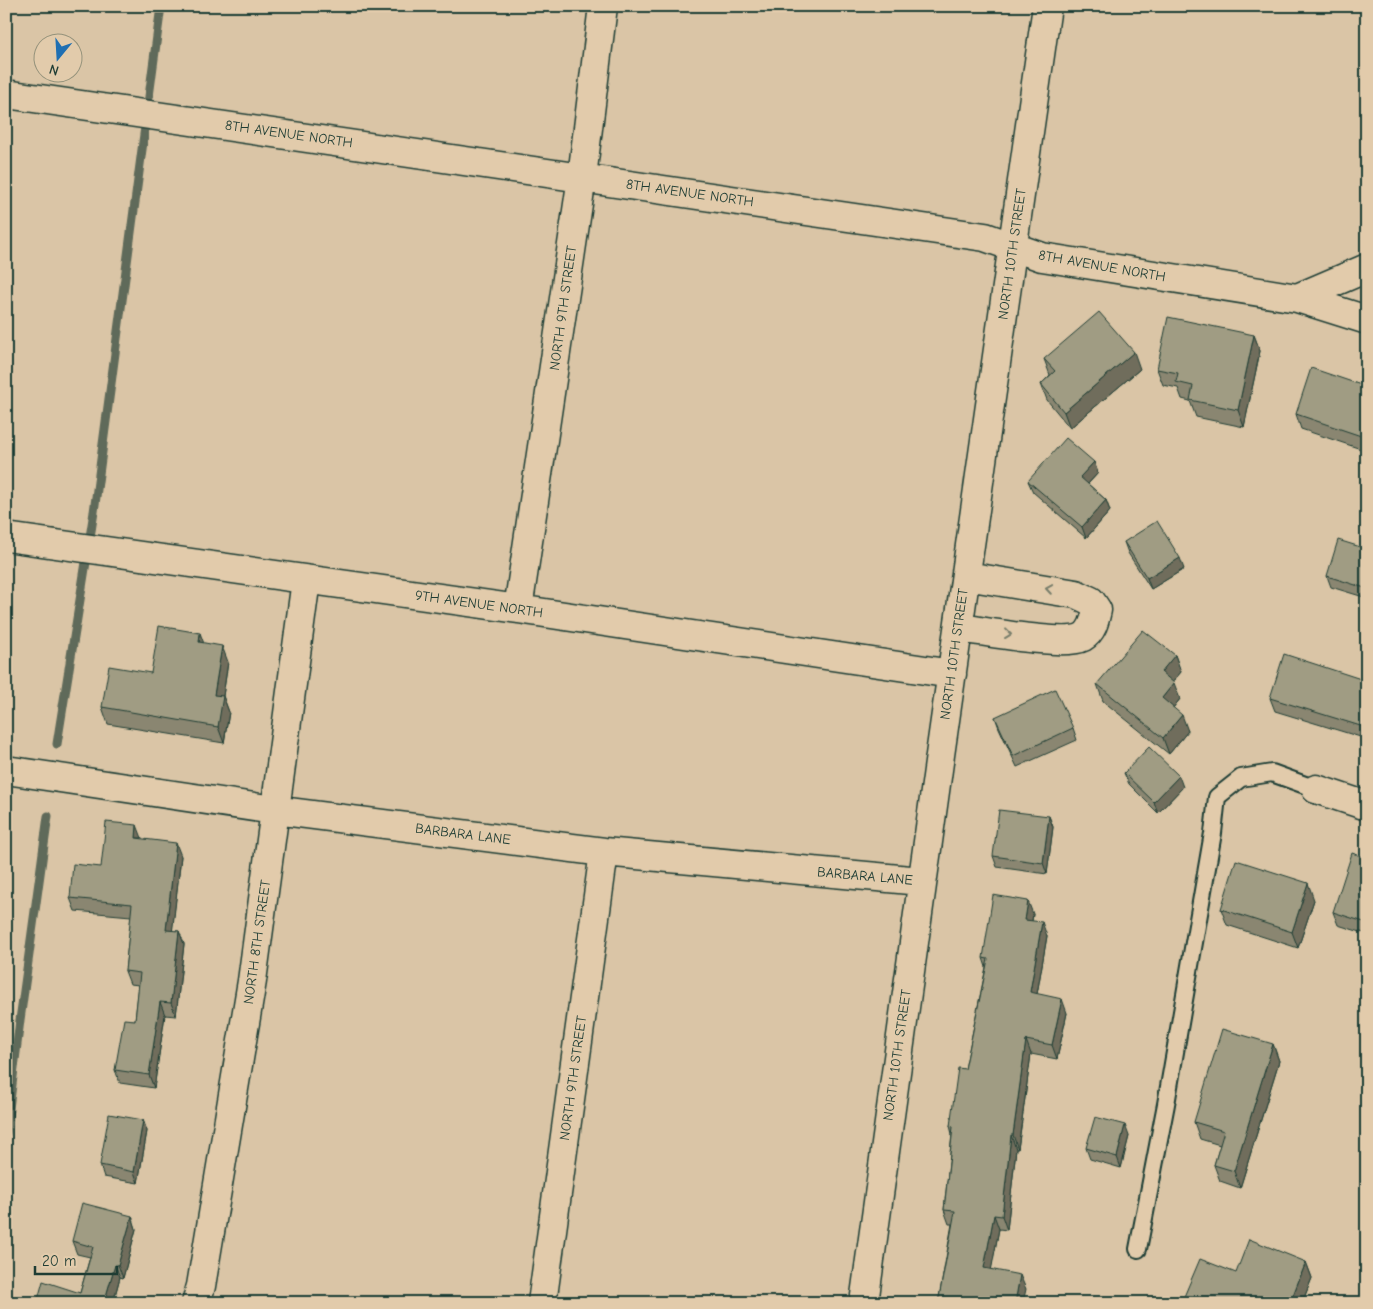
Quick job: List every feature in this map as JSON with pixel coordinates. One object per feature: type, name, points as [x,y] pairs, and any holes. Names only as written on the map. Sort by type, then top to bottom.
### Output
[{"type":"street","name":"NORTH 9TH STREET","points":[[518,609],[582,177],[603,6]]},
{"type":"street","name":"NORTH 10TH STREET","points":[[864,1303],[921,881],[960,628],[1047,6]]},
{"type":"street","name":"8TH AVENUE NORTH","points":[[6,94],[985,237],[1042,257],[1297,298],[1367,320]]},
{"type":"street","points":[[1297,298],[1367,268]]},
{"type":"street","name":"9TH AVENUE NORTH","points":[[6,537],[518,609],[952,674]]},
{"type":"street","points":[[960,628],[1064,641],[1084,636],[1094,626],[1097,610],[1090,601],[1076,594],[966,576]]},
{"type":"street","name":"NORTH 8TH STREET","points":[[196,1303],[252,981],[306,580]]},
{"type":"street","name":"BARBARA LANE","points":[[6,770],[274,810],[604,852],[921,881]]},
{"type":"street","points":[[1316,789],[1367,806]]},
{"type":"street","name":"NORTH 9TH STREET","points":[[542,1303],[604,852]]},
{"type":"lane","points":[[1138,1249],[1166,1104],[1213,833],[1217,797],[1241,778],[1272,773],[1316,789]]},
{"type":"building","points":[[1099,312],[1134,352],[1064,412],[1041,384],[1055,371],[1044,359]]},
{"type":"building","points":[[1168,317],[1254,335],[1238,410],[1190,400],[1193,386],[1176,382],[1178,373],[1157,369]]},
{"type":"building","points":[[1311,368],[1367,387],[1367,438],[1296,414]]},
{"type":"building","points":[[1066,438],[1094,462],[1080,477],[1106,500],[1082,527],[1028,481]]},
{"type":"building","points":[[1157,521],[1180,558],[1147,578],[1124,542]]},
{"type":"building","points":[[1338,540],[1367,549],[1367,581],[1365,588],[1327,576]]},
{"type":"building","points":[[159,626],[200,633],[199,642],[222,646],[214,695],[223,696],[218,727],[102,707],[109,666],[151,673]]},
{"type":"building","points":[[1143,630],[1175,655],[1161,672],[1174,683],[1162,698],[1182,715],[1163,738],[1097,684]]},
{"type":"building","points":[[1284,654],[1367,681],[1367,728],[1270,698]]},
{"type":"building","points":[[1055,689],[1073,728],[1013,756],[995,717]]},
{"type":"building","points":[[1149,747],[1179,776],[1154,802],[1124,773]]},
{"type":"building","points":[[999,810],[1049,816],[1043,863],[993,856]]},
{"type":"building","points":[[106,822],[137,825],[136,838],[176,843],[166,930],[179,931],[171,1003],[160,1002],[149,1075],[115,1070],[124,1019],[135,1020],[140,973],[125,971],[132,904],[70,898],[73,864],[101,867]]},
{"type":"building","points":[[1352,853],[1367,858],[1367,923],[1333,912]]},
{"type":"building","points":[[1236,860],[1308,883],[1292,932],[1221,909]]},
{"type":"building","points":[[993,895],[1028,901],[1025,920],[1042,922],[1030,992],[1062,999],[1052,1045],[1026,1040],[1013,1135],[1011,1135],[1002,1216],[994,1215],[984,1268],[1020,1275],[1015,1303],[938,1303],[955,1211],[944,1210],[953,1127],[950,1126],[958,1068],[965,1069],[988,959],[983,958]]},
{"type":"building","points":[[1222,1029],[1273,1044],[1234,1171],[1214,1165],[1224,1131],[1194,1122]]},
{"type":"building","points":[[109,1114],[143,1120],[134,1172],[100,1165]]},
{"type":"building","points":[[1095,1117],[1125,1125],[1117,1157],[1086,1148]]},
{"type":"building","points":[[82,1203],[132,1216],[118,1265],[115,1265],[104,1303],[37,1303],[43,1281],[80,1293],[93,1247],[72,1241]]},
{"type":"building","points":[[1249,1239],[1306,1262],[1290,1303],[1192,1303],[1183,1299],[1200,1259],[1236,1273]]},
{"type":"waterway","points":[[57,744],[94,512],[161,6]]},
{"type":"waterway","points":[[6,1133],[48,816]]}]
